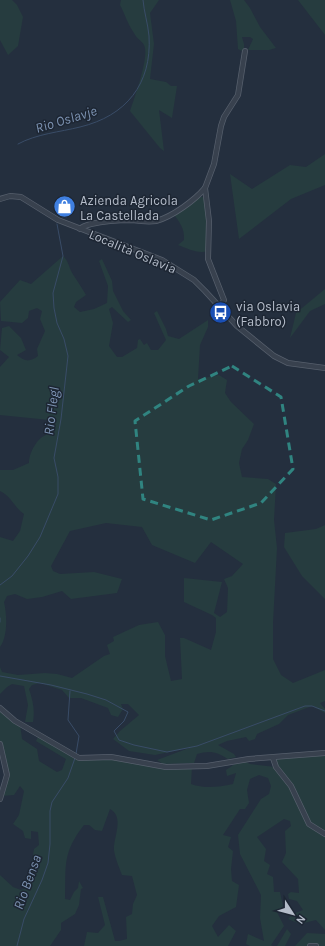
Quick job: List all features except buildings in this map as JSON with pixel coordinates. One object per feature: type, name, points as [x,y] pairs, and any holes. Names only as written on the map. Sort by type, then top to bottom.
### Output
[{"type":"street","name":"Località Oslavia","points":[[80,229],[86,225],[105,221],[154,221],[164,218],[198,196],[205,188],[214,164],[224,117],[238,95],[245,51]]},
{"type":"street","name":"Località Oslavia","points":[[205,188],[209,221],[208,259],[224,300],[220,308]]},
{"type":"street","name":"Località Oslavia","points":[[0,199],[10,196],[21,197],[58,220],[168,263],[194,280],[237,326],[274,356],[288,363],[325,368]]},
{"type":"street","points":[[198,196],[206,198]]},
{"type":"street","points":[[0,708],[15,721],[79,758],[111,757],[166,767],[207,766],[250,759],[325,753]]},
{"type":"street","points":[[0,744],[7,775],[0,799]]},
{"type":"street","points":[[273,758],[276,768],[290,786],[309,824],[325,834]]},
{"type":"street","points":[[310,946],[316,946]]},
{"type":"highlighted area","points":[[232,366],[281,397],[293,469],[261,503],[211,520],[143,499],[135,421],[189,386]]},
{"type":"green space","points":[[0,0],[12,0],[17,5],[23,17],[18,46],[8,55],[0,40]]},
{"type":"green space","points":[[121,0],[159,0],[150,13],[154,44],[150,79],[166,82],[171,86],[177,86],[172,118],[159,110],[164,151],[130,111],[141,78],[145,51],[144,45],[135,35],[128,23],[120,5]]},
{"type":"green space","points":[[230,0],[244,0],[260,27],[276,48],[269,50],[248,50],[253,39],[250,37],[242,37],[244,50],[242,51],[238,49],[236,21]]},
{"type":"green space","points":[[298,0],[325,0],[325,35]]},
{"type":"green space","points":[[325,154],[325,185],[291,199],[239,239],[230,174],[252,189],[290,165],[306,167]]},
{"type":"green space","points":[[198,196],[206,198],[209,251],[205,252],[193,251],[178,245],[184,240],[184,232],[173,213]]},
{"type":"green space","points":[[63,256],[67,260],[72,273],[86,295],[76,302],[74,307],[80,312],[94,309],[107,303],[108,286],[99,261],[102,259],[112,281],[113,291],[123,311],[131,320],[128,322],[112,307],[109,309],[113,323],[109,346],[117,357],[122,357],[137,348],[138,340],[140,339],[144,345],[147,343],[151,350],[158,350],[166,340],[154,313],[157,311],[168,336],[179,339],[208,320],[208,327],[200,345],[198,379],[219,375],[227,380],[225,393],[231,402],[254,424],[248,440],[242,449],[239,463],[242,477],[268,479],[276,484],[274,520],[277,548],[273,623],[273,659],[281,675],[293,683],[325,670],[325,701],[320,703],[325,709],[325,713],[312,706],[288,715],[279,724],[257,734],[255,739],[249,741],[246,737],[227,741],[218,745],[234,754],[236,757],[228,759],[217,753],[206,752],[197,754],[194,763],[163,764],[157,760],[189,748],[155,755],[129,751],[113,739],[139,715],[128,704],[121,704],[123,709],[118,717],[111,715],[108,708],[81,698],[69,698],[62,690],[40,683],[32,685],[29,689],[32,698],[34,718],[33,722],[25,722],[28,705],[24,686],[12,684],[0,694],[0,667],[2,672],[18,675],[45,673],[57,674],[72,678],[104,656],[110,654],[107,645],[114,641],[113,637],[139,625],[158,622],[165,635],[165,656],[171,681],[182,679],[180,638],[184,638],[211,650],[216,632],[216,618],[184,602],[184,578],[222,582],[214,613],[220,617],[227,612],[228,588],[224,579],[232,576],[243,564],[211,542],[195,563],[152,545],[142,527],[106,523],[70,531],[51,566],[53,571],[60,574],[94,572],[122,579],[117,593],[71,599],[62,591],[42,597],[27,599],[15,594],[7,596],[4,602],[6,613],[6,631],[0,647],[0,537],[13,541],[20,531],[24,514],[4,493],[0,491],[0,470],[13,470],[29,463],[30,455],[34,446],[46,435],[50,420],[0,415],[0,367],[9,357],[0,350],[2,328],[9,326],[21,338],[26,350],[17,355],[28,360],[38,356],[37,349],[45,331],[40,319],[42,311],[37,308],[29,311],[28,318],[22,323],[1,321],[0,302],[20,280],[31,284]]},
{"type":"green space","points":[[325,289],[325,304],[310,311],[290,338],[296,313]]},
{"type":"green space","points":[[325,525],[325,599],[302,576],[284,547],[285,533],[316,529]]},
{"type":"green space","points":[[0,708],[20,724],[22,739],[37,749],[39,761],[57,772],[62,770],[66,759],[36,741],[39,735],[79,758],[111,757],[166,767],[192,766],[191,784],[206,787],[217,787],[233,784],[236,773],[227,776],[226,770],[242,760],[250,764],[275,767],[273,758],[325,753],[325,930],[316,920],[300,924],[288,919],[293,914],[303,910],[297,901],[289,899],[288,894],[291,892],[299,893],[298,879],[282,862],[286,853],[285,831],[291,826],[290,821],[284,819],[257,837],[266,849],[264,861],[270,865],[267,874],[273,877],[274,892],[280,892],[283,906],[277,912],[284,926],[271,945],[273,946],[250,946],[246,944],[248,934],[264,941],[260,918],[261,895],[240,854],[238,835],[261,799],[269,794],[271,786],[268,778],[259,775],[250,779],[247,790],[249,803],[245,809],[240,809],[223,835],[231,837],[228,847],[233,851],[231,869],[232,881],[239,885],[236,907],[219,916],[212,926],[218,937],[229,925],[236,931],[228,946],[84,946],[87,932],[98,933],[105,925],[98,897],[103,897],[115,941],[119,941],[127,939],[126,917],[132,914],[133,904],[137,895],[132,876],[122,875],[116,859],[114,845],[118,822],[117,817],[110,809],[102,831],[95,830],[89,825],[84,825],[72,844],[67,860],[65,899],[70,900],[78,888],[79,881],[83,888],[81,889],[79,905],[75,914],[61,923],[61,930],[50,946],[0,946],[0,875],[13,887],[21,890],[28,887],[34,849],[39,845],[38,832],[31,831],[31,839],[25,838],[23,831],[13,824],[19,815],[24,791],[20,786],[14,795],[1,796],[7,775],[0,744]]},
{"type":"green space","points":[[287,929],[291,934],[285,946],[277,946]]},
{"type":"green space","points":[[307,933],[325,934],[325,946],[295,946]]},
{"type":"waterway","name":"Rio Oslavje","points":[[18,144],[40,136],[96,122],[111,115],[123,106],[133,95],[141,83],[146,69],[149,53],[149,36],[143,0]]},
{"type":"waterway","name":"Rio Flegl","points":[[0,585],[12,576],[28,556],[40,537],[58,494],[58,477],[54,458],[61,419],[68,356],[64,339],[57,323],[54,308],[53,293],[63,256],[57,224]]},
{"type":"waterway","points":[[0,676],[51,685],[106,700],[128,712],[124,721],[114,731],[119,740],[134,745],[167,752],[197,746],[305,706],[312,706],[325,711]]},
{"type":"waterway","name":"Rio Bensa","points":[[70,691],[68,720],[79,736],[76,754]]},
{"type":"waterway","name":"Rio Bensa","points":[[17,946],[24,919],[48,863],[50,844],[50,811],[52,802],[68,778],[75,758]]},
{"type":"place","name":"Azienda Agricola La Castellada","points":[[64,207]]},
{"type":"place","name":"via Oslavia (Fabbro)","points":[[221,313]]}]
